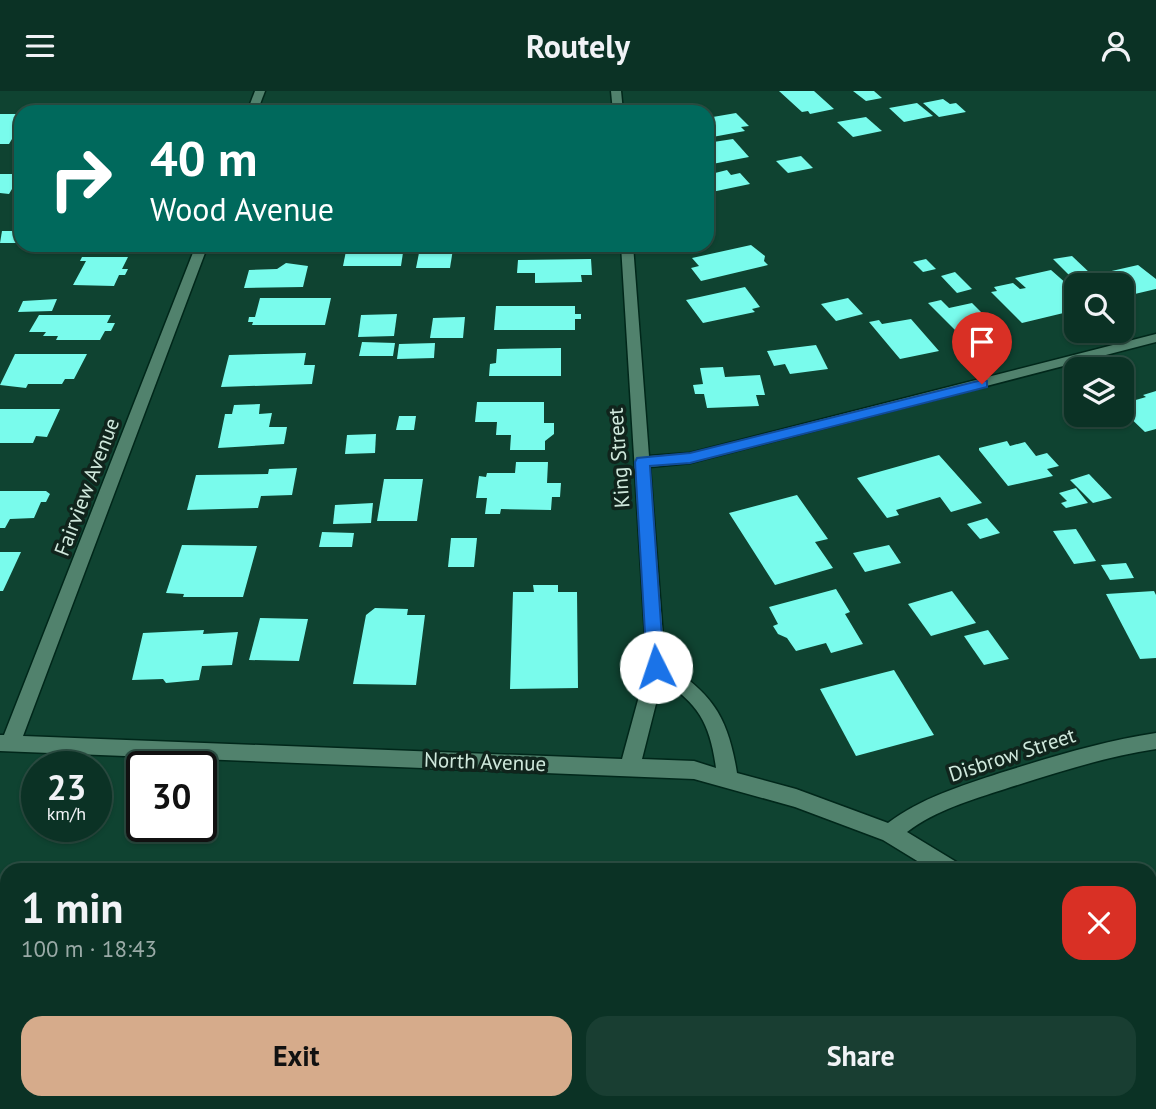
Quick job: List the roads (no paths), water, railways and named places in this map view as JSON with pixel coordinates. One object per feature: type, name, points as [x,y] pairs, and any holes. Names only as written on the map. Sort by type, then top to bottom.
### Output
[{"type":"street","name":"Fairview Avenue","points":[[4,746],[198,252]]},
{"type":"street","name":"King Street","points":[[627,252],[656,667],[630,767]]},
{"type":"street","points":[[642,462],[690,458],[1156,338]]},
{"type":"street","points":[[656,667],[688,687],[711,713],[722,734],[728,779]]},
{"type":"street","name":"Disbrow Street","points":[[890,833],[909,817],[935,803],[1080,756],[1156,741]]},
{"type":"street","name":"North Avenue","points":[[4,746],[694,770],[796,798],[890,833],[939,863]]}]
